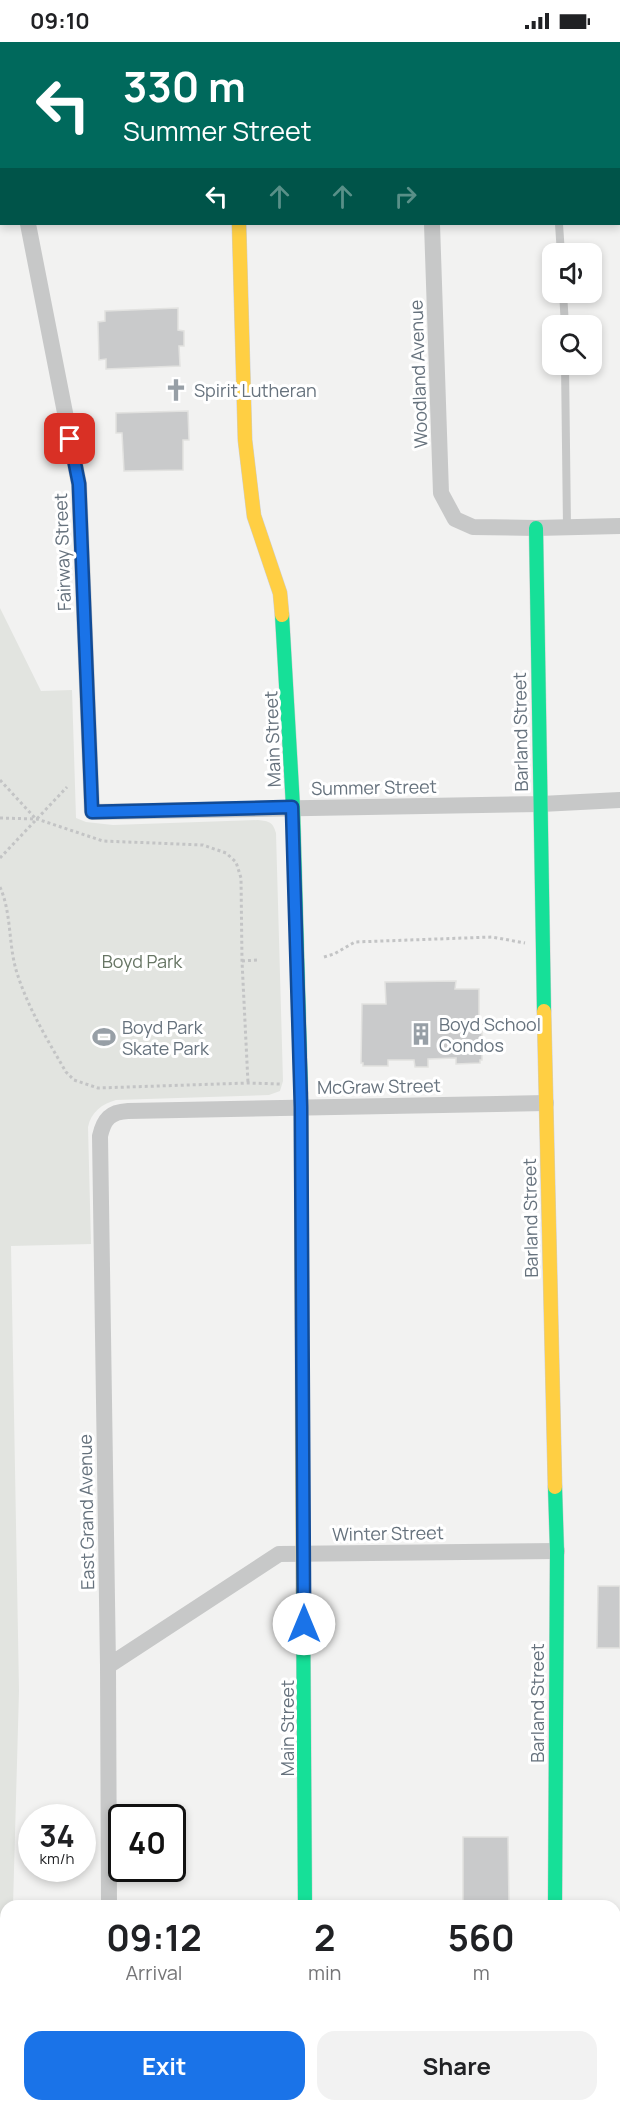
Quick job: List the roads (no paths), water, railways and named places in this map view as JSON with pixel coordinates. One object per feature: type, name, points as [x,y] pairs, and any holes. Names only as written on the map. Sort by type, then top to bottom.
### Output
[{"type":"street","name":"Fairway Street","points":[[28,225],[79,484],[92,812]]},
{"type":"street","name":"Main Street","points":[[239,225],[245,440],[254,516],[280,593],[285,638],[292,807],[301,1107],[305,1900]]},
{"type":"street","name":"Woodland Avenue","points":[[432,225],[441,493],[455,519],[473,527],[536,528]]},
{"type":"street","points":[[536,528],[620,526]]},
{"type":"street","name":"Barland Street","points":[[536,528],[546,1103],[557,1551],[555,1900]]},
{"type":"street","name":"Summer Street","points":[[92,812],[541,804],[620,800]]},
{"type":"street","name":"McGraw Street","points":[[106,1118],[112,1114],[128,1111],[546,1103]]},
{"type":"street","name":"East Grand Avenue","points":[[106,1118],[100,1136],[109,1900]]},
{"type":"street","name":"Winter Street","points":[[108,1666],[279,1554],[557,1551]]},
{"type":"lane","points":[[559,225],[560,243]]},
{"type":"lane","points":[[565,375],[567,527]]},
{"type":"place","name":"Spirit Lutheran","points":[[176,390]]},
{"type":"place","name":"Boyd School Condos","points":[[421,1034]]},
{"type":"place","name":"Boyd Park Skate Park","points":[[104,1037]]},
{"type":"park label","name":"Boyd Park","points":[[142,961]]}]
